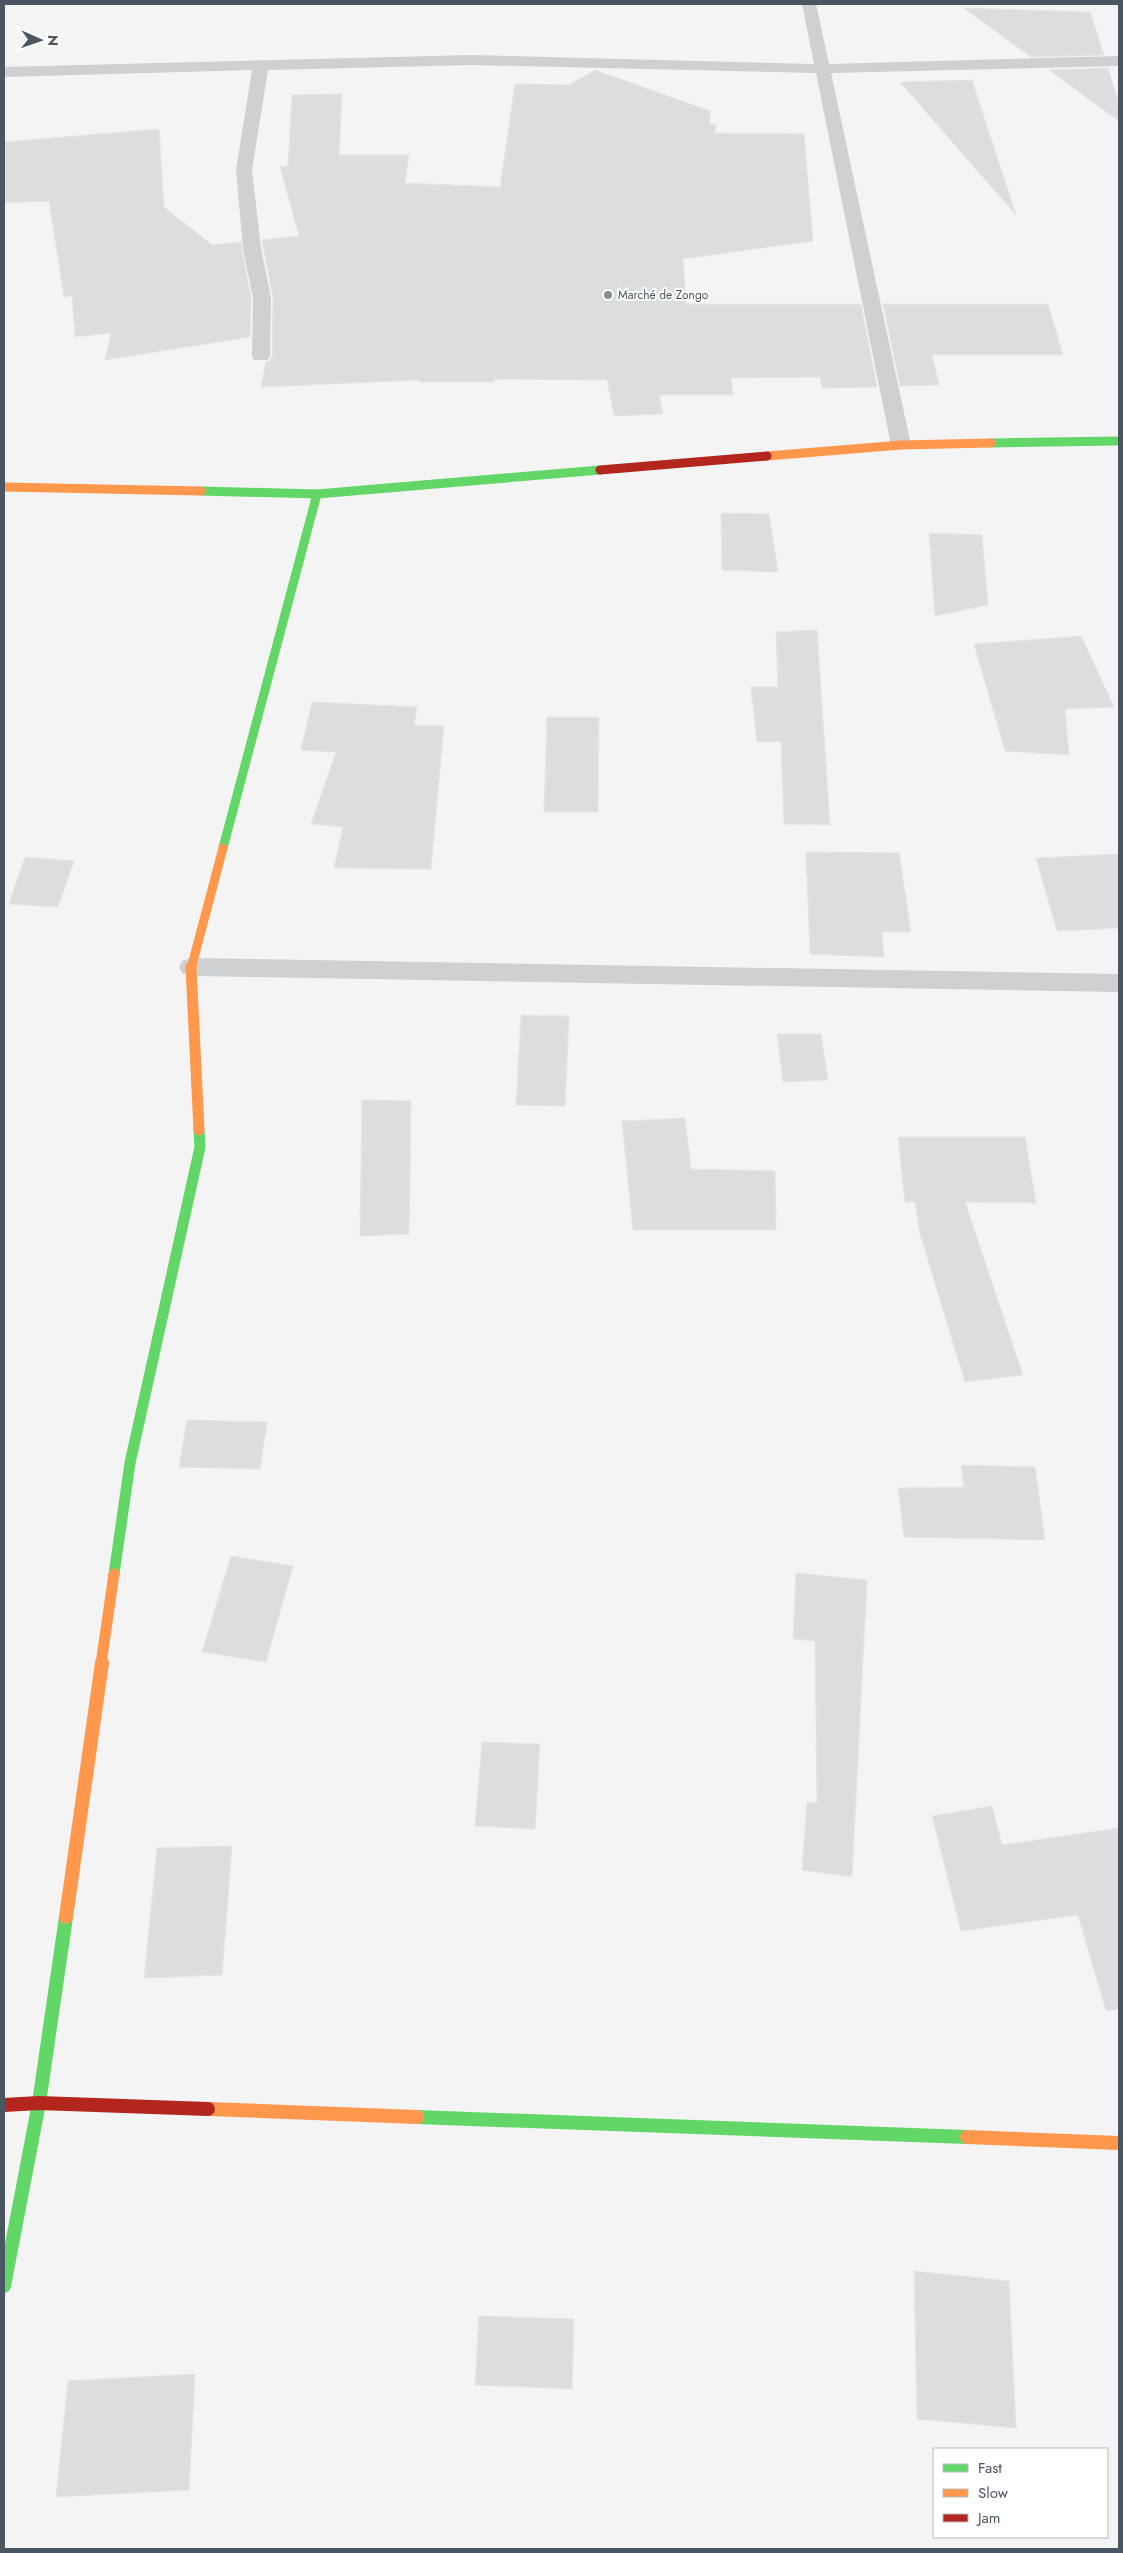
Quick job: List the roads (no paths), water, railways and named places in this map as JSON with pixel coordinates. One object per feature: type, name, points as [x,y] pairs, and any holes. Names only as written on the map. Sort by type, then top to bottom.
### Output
[{"type":"street","points":[[810,4],[901,445]]},
{"type":"street","points":[[4,72],[472,60],[824,69],[1119,61]]},
{"type":"street","points":[[261,356],[262,298],[252,248],[244,170],[262,65]]},
{"type":"street","points":[[4,487],[317,494],[901,445],[1119,441]]},
{"type":"street","points":[[4,2286],[38,2103],[130,1464],[200,1147],[190,967],[317,494]]},
{"type":"street","points":[[190,967],[1119,983]]},
{"type":"street","points":[[4,2105],[38,2103],[1119,2143]]},
{"type":"place","name":"Marché de Zongo","points":[[608,295]]}]
